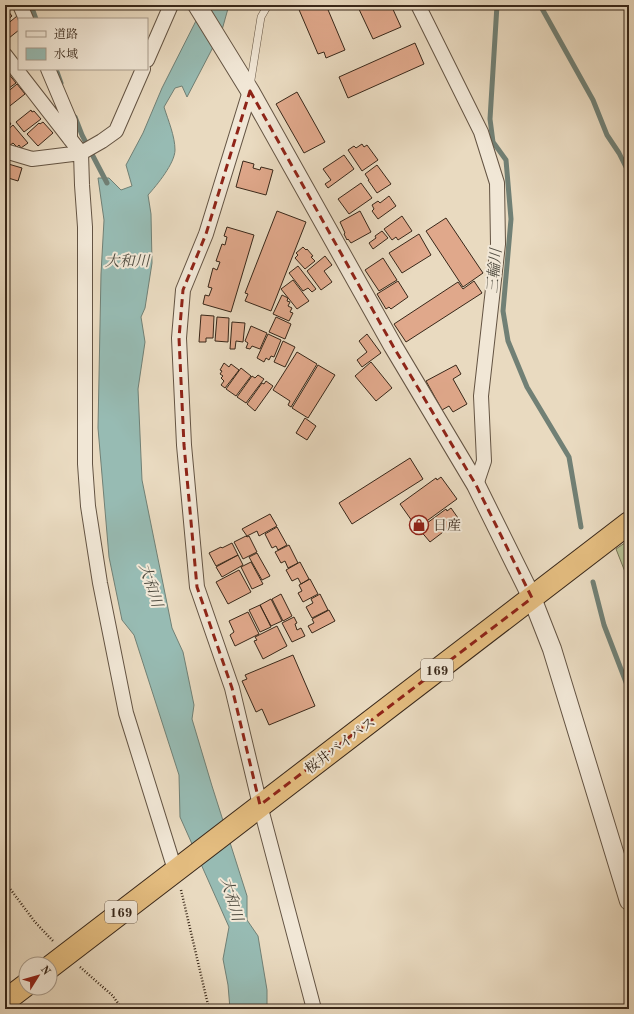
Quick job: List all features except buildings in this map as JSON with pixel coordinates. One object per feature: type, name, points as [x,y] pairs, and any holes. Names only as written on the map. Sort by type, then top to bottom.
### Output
[{"type":"highway","name":"桜井バイパス","points":[[61,958],[629,523]]},
{"type":"highway","points":[[5,1001],[18,991]]},
{"type":"street","points":[[20,5],[26,18]]},
{"type":"street","points":[[148,58],[171,5]]},
{"type":"street","points":[[198,5],[250,91],[393,346],[476,485],[532,598],[552,649],[629,901]]},
{"type":"street","points":[[418,5],[481,132],[497,183],[498,244],[481,396],[484,461],[476,485]]},
{"type":"street","points":[[5,55],[81,153],[85,227],[85,464],[88,506],[100,583],[126,713],[175,870]]},
{"type":"street","points":[[48,70],[70,121],[70,139]]},
{"type":"street","points":[[5,151],[32,159],[81,153],[102,141],[116,131],[143,70]]},
{"type":"street","points":[[250,91],[206,234],[183,290],[179,338],[184,445],[197,587],[232,688],[252,811],[314,1009]]},
{"type":"lane","points":[[250,91],[261,16],[268,5]]},
{"type":"path","points":[[175,870],[185,904],[209,1009]]},
{"type":"path","points":[[5,882],[35,922],[50,936],[61,958],[82,969],[113,996],[122,1009]]},
{"type":"highlighted area","points":[[250,91],[393,346],[476,485],[532,598],[260,805],[232,688],[197,587],[184,445],[179,338],[183,290],[206,234]]},
{"type":"green space","points":[[629,540],[629,582],[616,549]]},
{"type":"water","name":"大和川","points":[[204,5],[229,5],[222,30],[187,97],[182,86],[175,88],[164,107],[174,139],[175,150],[172,161],[165,174],[148,195],[151,214],[152,263],[145,308],[141,317],[145,342],[138,389],[142,480],[172,628],[183,652],[194,705],[192,719],[247,896],[247,920],[258,936],[267,990],[267,1009],[230,1009],[228,985],[223,959],[229,927],[180,817],[179,775],[134,635],[122,620],[109,557],[98,428],[101,274],[104,220],[98,178],[109,178],[121,190],[132,186],[126,165],[143,133],[162,88]]},
{"type":"waterway","points":[[31,5],[36,18]]},
{"type":"waterway","name":"三輪川","points":[[497,5],[490,119],[493,142],[506,160],[511,219],[503,311],[508,341],[527,387],[569,457],[581,527]]},
{"type":"waterway","points":[[540,5],[593,100],[607,135],[619,153],[629,173]]},
{"type":"waterway","points":[[56,70],[61,83]]},
{"type":"waterway","points":[[75,117],[82,135],[107,183]]},
{"type":"waterway","name":"三輪川","points":[[593,582],[604,625],[629,690]]},
{"type":"place","name":"日産","points":[[419,525]]}]
